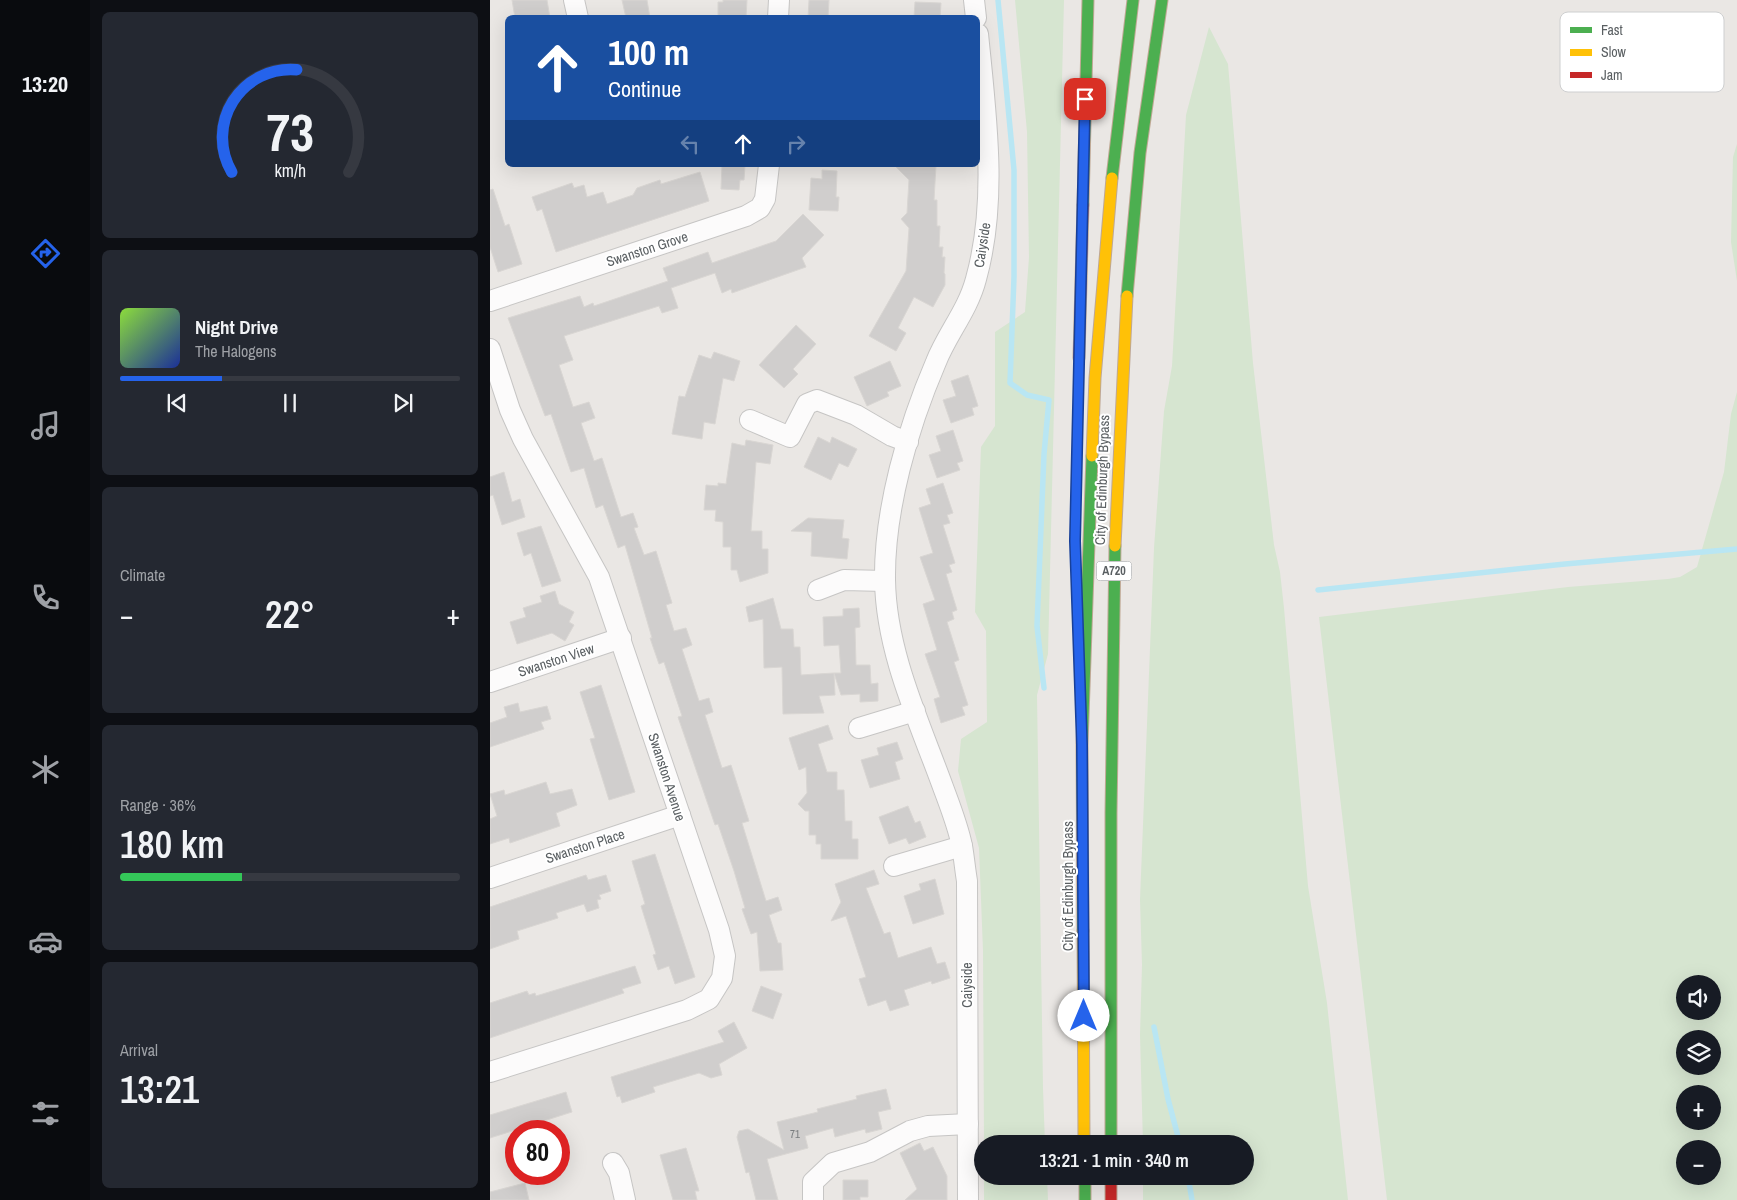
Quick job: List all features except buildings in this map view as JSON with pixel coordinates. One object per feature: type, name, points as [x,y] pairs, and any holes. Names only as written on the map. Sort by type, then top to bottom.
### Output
[{"type":"highway","points":[[1079,374],[1088,0]]},
{"type":"highway","name":"City of Edinburgh Bypass","points":[[1084,1135],[1082,745],[1095,378],[1107,218],[1133,0]]},
{"type":"highway","name":"City of Edinburgh Bypass","points":[[1111,1135],[1110,788],[1115,524],[1120,383],[1141,152],[1162,0]]},
{"type":"highway","points":[[1115,524],[1138,306]]},
{"type":"highway","points":[[1076,570],[1082,745]]},
{"type":"highway","points":[[1084,1185],[1085,1200]]},
{"type":"highway","points":[[1111,1185],[1111,1200]]},
{"type":"street","points":[[574,0],[577,15]]},
{"type":"street","points":[[778,15],[779,0]]},
{"type":"street","points":[[974,0],[976,15]]},
{"type":"street","name":"Caiyside","points":[[968,1200],[967,881],[962,846],[896,656],[889,619],[885,581],[887,540],[896,488],[908,442],[936,360],[960,320],[976,282],[986,238],[989,152],[980,55]]},
{"type":"street","name":"Swanston Grove","points":[[490,300],[746,216],[760,208],[765,199],[770,167]]},
{"type":"street","name":"Swanston Avenue","points":[[490,349],[510,410],[523,439],[599,577],[719,930],[725,956],[722,978],[709,999],[687,1010],[490,1072]]},
{"type":"street","points":[[750,420],[790,437],[807,404],[816,400],[856,415],[892,436],[908,442]]},
{"type":"street","points":[[818,590],[844,580],[885,581]]},
{"type":"street","name":"Swanston View","points":[[490,682],[621,638]]},
{"type":"street","points":[[859,728],[915,711]]},
{"type":"street","name":"Swanston Place","points":[[490,878],[680,815]]},
{"type":"street","points":[[894,866],[962,846]]},
{"type":"street","points":[[813,1200],[812,1182],[833,1163],[870,1152],[910,1131],[928,1126],[968,1124]]},
{"type":"street","points":[[621,1168],[625,1200]]},
{"type":"green space","points":[[1015,0],[1064,0],[1048,654],[1037,695],[1045,1135],[984,1135],[983,951],[979,848],[958,771],[961,739],[987,722],[986,631],[975,612],[981,447],[995,426],[995,332],[1025,312],[1029,257],[1027,132]]},
{"type":"green space","points":[[1209,27],[1228,64],[1253,363],[1274,545],[1280,572],[1284,608],[1308,886],[1327,1003],[1348,1200],[1143,1200],[1143,1185],[1254,1185],[1254,1135],[1143,1135],[1140,1035],[1142,965],[1140,900],[1154,548],[1164,411],[1172,366],[1186,115]]},
{"type":"green space","points":[[1737,144],[1737,281],[1731,242],[1733,157]]},
{"type":"green space","points":[[1737,392],[1737,1200],[1387,1200],[1319,617],[1568,587],[1680,577],[1697,567],[1724,472],[1731,414]]},
{"type":"green space","points":[[984,1185],[1047,1185],[1048,1200],[984,1200]]},
{"type":"waterway","points":[[998,0],[1014,170],[1014,277],[1010,383],[1027,395],[1049,400],[1044,454],[1037,626],[1044,688]]},
{"type":"waterway","points":[[1318,590],[1565,564],[1737,549]]},
{"type":"waterway","points":[[1154,1027],[1168,1099],[1178,1135]]},
{"type":"waterway","points":[[1190,1185],[1192,1200]]},
{"type":"traffic: fast","points":[[1083,205],[1088,0]]},
{"type":"traffic: fast","points":[[1112,178],[1133,0]]},
{"type":"traffic: fast","points":[[1127,296],[1140,153],[1162,0]]},
{"type":"traffic: fast","points":[[1083,931],[1082,745],[1092,456]]},
{"type":"traffic: fast","points":[[1111,1135],[1111,813],[1115,546]]},
{"type":"traffic: fast","points":[[1085,1185],[1085,1200]]},
{"type":"traffic: slow","points":[[1092,456],[1095,378],[1112,178]]},
{"type":"traffic: slow","points":[[1115,546],[1127,296]]},
{"type":"traffic: slow","points":[[1083,931],[1084,1135]]},
{"type":"traffic: jam","points":[[1079,358],[1083,205]]},
{"type":"traffic: jam","points":[[1111,1185],[1111,1200]]},
{"type":"route","points":[[1084,1016],[1082,745],[1075,541],[1085,99]]}]
